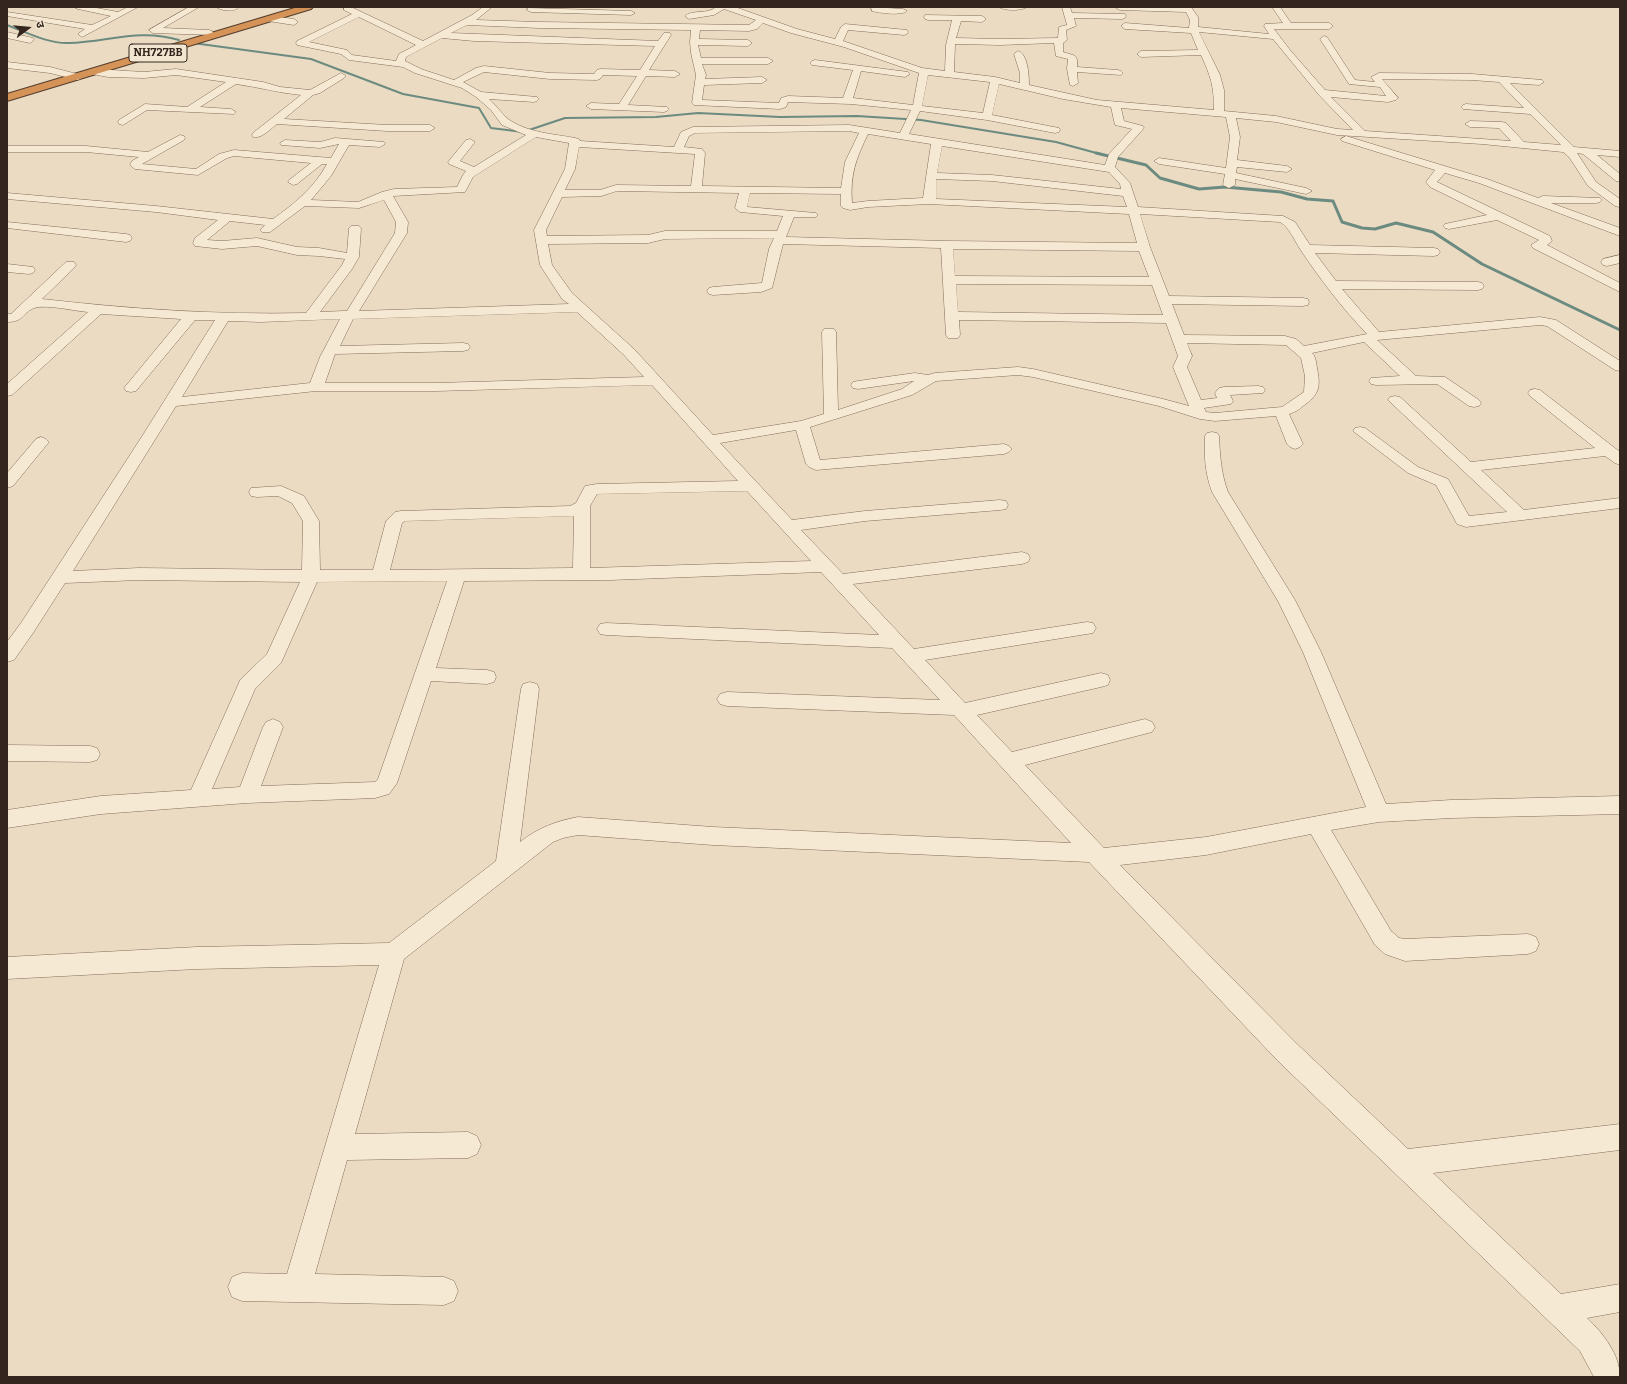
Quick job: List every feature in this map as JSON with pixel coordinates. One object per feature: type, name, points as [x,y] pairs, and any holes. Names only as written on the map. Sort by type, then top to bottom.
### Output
[{"type":"highway","name":"NH727BB","points":[[7,94],[95,72],[297,7]]},
{"type":"highway","name":"NH727BB","points":[[7,98],[209,33],[271,19],[308,7]]},
{"type":"street","points":[[78,7],[120,15]]},
{"type":"street","points":[[78,36],[134,7]]},
{"type":"street","points":[[195,7],[153,30],[209,33]]},
{"type":"street","points":[[220,7],[234,8]]},
{"type":"street","points":[[344,7],[422,44]]},
{"type":"street","points":[[474,7],[488,8]]},
{"type":"street","points":[[688,16],[714,13],[721,7]]},
{"type":"street","points":[[727,7],[760,15],[794,32],[838,43],[924,74]]},
{"type":"street","points":[[1003,7],[1023,7]]},
{"type":"street","points":[[1276,7],[1288,25]]},
{"type":"street","points":[[488,8],[402,56],[400,62],[418,71],[465,86],[479,95],[494,108],[506,123],[532,133],[575,141],[570,169],[540,230],[546,265],[567,296],[629,352],[750,486],[1143,905],[1287,1052],[1590,1341],[1610,1377]]},
{"type":"street","points":[[952,41],[1058,41],[1064,39],[1063,28],[1072,26],[1068,11],[1121,12],[1188,8],[1204,52],[1215,74],[1225,114],[1235,138],[1231,169]]},
{"type":"street","points":[[9,14],[24,10]]},
{"type":"street","points":[[531,10],[632,10],[625,26]]},
{"type":"street","points":[[554,25],[561,11]]},
{"type":"street","points":[[838,43],[845,27],[903,11]]},
{"type":"street","points":[[9,14],[94,28]]},
{"type":"street","points":[[358,14],[300,43],[344,52],[349,57],[408,65]]},
{"type":"street","points":[[464,22],[673,28],[752,28],[760,15]]},
{"type":"street","points":[[879,17],[904,32]]},
{"type":"street","points":[[928,17],[982,19]]},
{"type":"street","points":[[948,75],[952,41],[957,18]]},
{"type":"street","points":[[271,19],[294,22]]},
{"type":"street","points":[[1329,26],[1268,25],[1322,93],[1362,133]]},
{"type":"street","points":[[1125,26],[1270,28]]},
{"type":"street","points":[[1194,27],[1276,37]]},
{"type":"street","points":[[622,107],[644,73],[652,57],[673,28]]},
{"type":"street","points":[[696,28],[694,42],[695,53],[701,75],[696,102],[699,104],[780,106],[783,105],[784,100],[788,99],[847,101],[914,116],[987,117],[1055,130]]},
{"type":"street","points":[[7,35],[30,40]]},
{"type":"street","points":[[439,35],[474,38],[661,44]]},
{"type":"street","points":[[1324,39],[1352,82],[1382,86]]},
{"type":"street","points":[[1058,41],[1059,54],[1073,58],[1073,83]]},
{"type":"street","points":[[694,42],[748,43]]},
{"type":"street","points":[[1141,54],[1204,52]]},
{"type":"street","points":[[1018,54],[1025,73],[1024,86]]},
{"type":"street","points":[[698,61],[768,61]]},
{"type":"street","points":[[815,63],[995,80],[1070,98],[1115,105],[1287,120],[1342,132],[1620,154]]},
{"type":"street","points":[[7,65],[50,70],[76,76]]},
{"type":"street","points":[[847,101],[858,68]]},
{"type":"street","points":[[455,83],[479,70],[484,69],[554,77],[597,77],[600,72],[675,74]]},
{"type":"street","points":[[1072,69],[1118,73]]},
{"type":"street","points":[[95,72],[108,74],[144,75],[176,72],[263,85],[279,90],[310,93],[317,91],[341,76]]},
{"type":"street","points":[[903,136],[914,116],[924,74]]},
{"type":"street","points":[[1322,93],[1388,99],[1393,98],[1382,86],[1377,76],[1458,77],[1539,82]]},
{"type":"street","points":[[967,87],[970,77]]},
{"type":"street","points":[[700,82],[762,80]]},
{"type":"street","points":[[987,117],[995,80]]},
{"type":"street","points":[[1502,80],[1534,111],[1568,149],[1592,184],[1619,204]]},
{"type":"street","points":[[190,110],[234,81]]},
{"type":"street","points":[[257,134],[310,93]]},
{"type":"street","points":[[479,95],[534,99]]},
{"type":"street","points":[[1349,95],[1360,106]]},
{"type":"street","points":[[1475,97],[1482,108]]},
{"type":"street","points":[[1111,162],[1139,128],[1119,122],[1115,105]]},
{"type":"street","points":[[591,106],[664,109]]},
{"type":"street","points":[[123,122],[145,107],[231,112]]},
{"type":"street","points":[[1466,107],[1534,111]]},
{"type":"street","points":[[288,110],[301,111]]},
{"type":"street","points":[[274,121],[379,127],[430,128]]},
{"type":"street","points":[[1470,124],[1502,125],[1521,145]]},
{"type":"street","points":[[678,149],[685,134],[693,130],[833,128],[865,130],[937,142],[1111,162],[1125,183],[1144,247],[1185,356],[1180,367],[1198,410]]},
{"type":"street","points":[[865,130],[850,162],[846,191],[848,207],[930,201],[937,203],[1280,218],[1288,222],[1332,285],[1372,337],[1412,380]]},
{"type":"street","points":[[1342,132],[1342,136],[1345,139],[1442,170],[1483,181],[1620,232]]},
{"type":"street","points":[[302,203],[359,205],[394,192],[461,190],[466,176],[532,133]]},
{"type":"street","points":[[180,138],[151,154],[135,165],[192,172],[203,170],[223,156],[229,154],[335,162]]},
{"type":"street","points":[[285,143],[320,145],[332,141],[380,144]]},
{"type":"street","points":[[252,242],[302,203],[326,176],[345,142]]},
{"type":"street","points":[[470,142],[453,162],[475,171]]},
{"type":"street","points":[[930,201],[931,176],[937,142]]},
{"type":"street","points":[[574,144],[694,150],[700,153],[696,190]]},
{"type":"street","points":[[305,159],[320,145]]},
{"type":"street","points":[[7,149],[52,150],[70,148],[151,154]]},
{"type":"street","points":[[1586,151],[1620,179]]},
{"type":"street","points":[[293,182],[321,160]]},
{"type":"street","points":[[1159,161],[1231,169],[1306,191]]},
{"type":"street","points":[[1231,169],[1286,164]]},
{"type":"street","points":[[1442,170],[1431,182],[1434,185],[1546,238],[1546,241],[1538,244],[1538,246],[1620,288]]},
{"type":"street","points":[[931,176],[985,178],[1128,193]]},
{"type":"street","points":[[558,194],[601,193],[616,188],[745,191],[846,191]]},
{"type":"street","points":[[745,191],[741,208],[744,210],[812,215]]},
{"type":"street","points":[[316,387],[331,350],[350,314],[401,233],[402,222],[386,194]]},
{"type":"street","points":[[7,196],[156,209],[275,223]]},
{"type":"street","points":[[1523,197],[1556,200],[1596,200]]},
{"type":"street","points":[[713,291],[765,287],[768,285],[775,249],[790,214]]},
{"type":"street","points":[[1572,215],[1613,217]]},
{"type":"street","points":[[1449,226],[1498,216]]},
{"type":"street","points":[[228,217],[199,243],[219,245],[252,242],[297,251],[319,252],[352,257]]},
{"type":"street","points":[[7,225],[126,238]]},
{"type":"street","points":[[310,316],[348,266],[354,251],[355,228]]},
{"type":"street","points":[[542,240],[648,239],[665,235],[780,237],[947,245],[1144,247]]},
{"type":"street","points":[[947,245],[953,335]]},
{"type":"street","points":[[1306,249],[1434,252]]},
{"type":"street","points":[[1607,262],[1620,259]]},
{"type":"street","points":[[9,320],[28,306],[70,265]]},
{"type":"street","points":[[7,268],[29,270]]},
{"type":"street","points":[[949,280],[1157,281]]},
{"type":"street","points":[[1332,285],[1478,286]]},
{"type":"street","points":[[1164,300],[1303,302]]},
{"type":"street","points":[[28,306],[41,303],[99,310],[191,316],[261,318],[350,314],[580,308]]},
{"type":"street","points":[[7,392],[99,310]]},
{"type":"street","points":[[131,388],[191,316]]},
{"type":"street","points":[[952,316],[1171,319]]},
{"type":"street","points":[[7,655],[60,577],[172,402],[224,317]]},
{"type":"street","points":[[1302,351],[1372,337],[1540,321],[1551,323],[1620,367]]},
{"type":"street","points":[[830,332],[831,417]]},
{"type":"street","points":[[709,440],[802,425],[831,417],[907,392],[928,379],[935,377],[1025,372],[1198,410],[1216,417],[1290,409],[1312,392],[1312,376],[1309,359],[1291,342],[1285,340],[1178,339]]},
{"type":"street","points":[[331,350],[463,347]]},
{"type":"street","points":[[858,385],[915,377],[928,379]]},
{"type":"street","points":[[1376,381],[1440,380],[1474,402]]},
{"type":"street","points":[[172,402],[316,387],[436,387],[656,381]]},
{"type":"street","points":[[1198,410],[1226,402],[1222,393],[1224,391],[1258,390]]},
{"type":"street","points":[[1534,393],[1620,460]]},
{"type":"street","points":[[1395,400],[1521,516]]},
{"type":"street","points":[[1281,411],[1295,444]]},
{"type":"street","points":[[802,425],[814,464],[816,465],[1004,449]]},
{"type":"street","points":[[1360,431],[1414,470],[1442,482],[1463,520],[1466,522],[1620,503]]},
{"type":"street","points":[[1212,436],[1212,462],[1215,478],[1220,492],[1286,600],[1312,652],[1379,813]]},
{"type":"street","points":[[7,483],[42,442]]},
{"type":"street","points":[[1468,466],[1608,451]]},
{"type":"street","points":[[581,574],[582,506],[591,490],[750,486]]},
{"type":"street","points":[[197,799],[247,685],[250,680],[274,658],[311,576],[310,521],[298,500],[281,491],[257,492]]},
{"type":"street","points":[[788,526],[865,516],[1000,505]]},
{"type":"street","points":[[380,575],[394,521],[401,516],[565,512],[573,511],[582,506]]},
{"type":"street","points":[[60,577],[139,574],[311,576],[832,573],[1022,558]]},
{"type":"street","points":[[7,819],[101,805],[247,795],[375,790],[382,788],[387,783],[458,574]]},
{"type":"street","points":[[606,629],[903,649],[1087,628]]},
{"type":"street","points":[[423,674],[488,677]]},
{"type":"street","points":[[727,699],[959,710],[1101,680]]},
{"type":"street","points":[[506,865],[530,689]]},
{"type":"street","points":[[1008,761],[1145,726]]},
{"type":"street","points":[[247,795],[273,727]]},
{"type":"street","points":[[7,753],[90,754]]},
{"type":"street","points":[[7,968],[197,958],[394,953],[541,838],[564,828],[578,826],[713,836],[1097,856],[1206,846],[1379,813],[1451,808],[1620,805]]},
{"type":"street","points":[[1316,824],[1383,938],[1393,947],[1405,950],[1528,944]]},
{"type":"street","points":[[297,1288],[394,953]]},
{"type":"street","points":[[1405,1163],[1620,1137]]},
{"type":"street","points":[[338,1147],[468,1145]]},
{"type":"street","points":[[242,1287],[444,1291]]},
{"type":"street","points":[[1556,1309],[1620,1298]]},
{"type":"waterway","points":[[7,25],[37,37],[61,43],[83,42],[137,35],[150,35],[179,40]]},
{"type":"waterway","points":[[193,43],[311,59],[403,94],[479,108],[491,128],[523,132],[565,118],[656,117],[698,113],[780,117],[857,116],[921,120],[1056,142],[1099,154]]},
{"type":"waterway","points":[[1099,154],[1146,165],[1160,178],[1199,189],[1225,187],[1281,192],[1307,199],[1333,201],[1342,222],[1362,228],[1375,229],[1396,223],[1433,232],[1482,264],[1620,330]]}]
